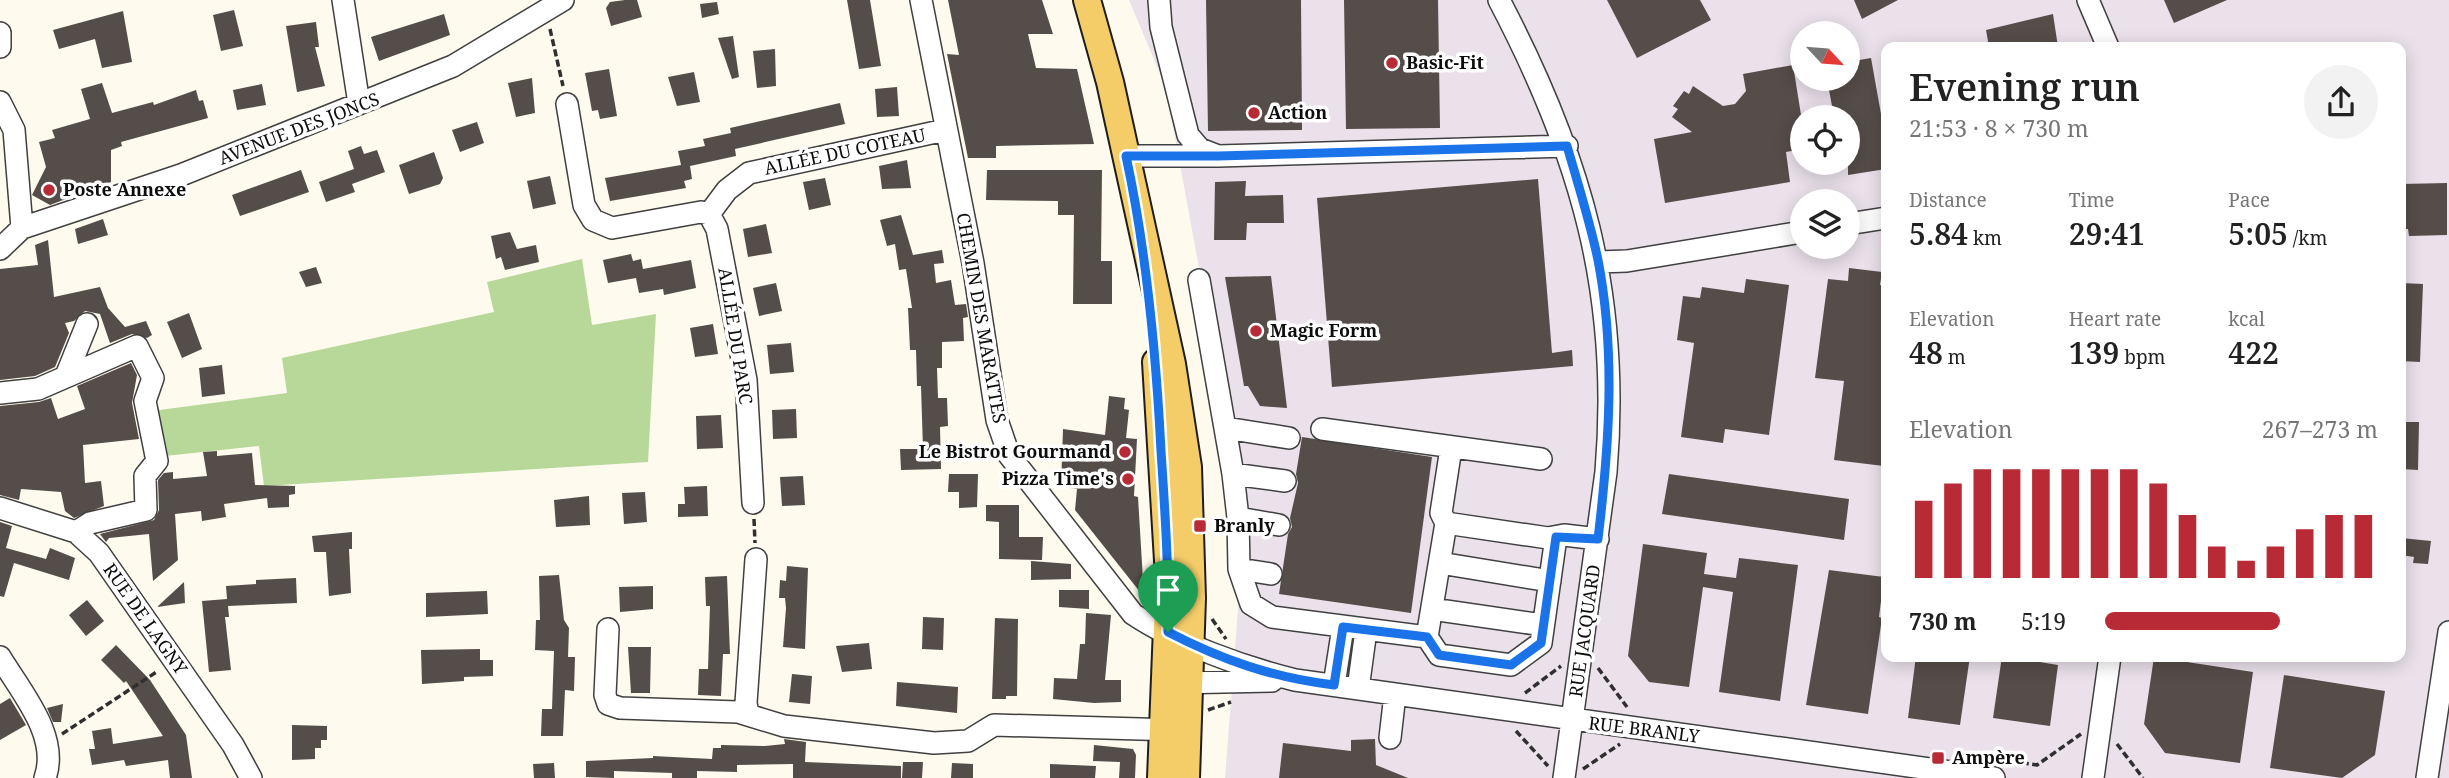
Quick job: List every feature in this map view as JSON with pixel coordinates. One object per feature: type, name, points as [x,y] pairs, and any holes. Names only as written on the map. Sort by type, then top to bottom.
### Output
[{"type":"main road","points":[[1087,0],[1111,82],[1172,365],[1188,467],[1192,644],[1162,730],[1161,778]]},
{"type":"main road","points":[[1140,221],[1157,369],[1169,577],[1168,632],[1189,721],[1186,778]]},
{"type":"street","points":[[343,0],[359,104]]},
{"type":"street","name":"CHEMIN DES MARATTES","points":[[921,0],[973,263],[997,420],[1009,455],[1133,614],[1149,625],[1192,644]]},
{"type":"street","points":[[1159,0],[1161,27],[1188,135],[1200,149],[1218,156]]},
{"type":"street","name":"RUE JACQUARD","points":[[1499,0],[1547,95],[1567,146],[1598,262],[1605,312],[1609,428],[1598,539],[1564,773]]},
{"type":"street","points":[[2088,0],[2106,42]]},
{"type":"street","name":"AVENUE DES JONCS","points":[[22,228],[181,175],[453,66],[555,6]]},
{"type":"street","points":[[0,33],[0,47]]},
{"type":"street","points":[[0,102],[14,130],[22,228],[0,249]]},
{"type":"street","points":[[567,104],[584,205],[593,220],[612,228],[701,212],[709,214]]},
{"type":"street","name":"ALLÉE DU COTEAU","points":[[709,214],[727,190],[749,173],[945,130]]},
{"type":"street","points":[[1126,156],[1567,146]]},
{"type":"street","name":"ALLÉE DU PARC","points":[[709,214],[717,229],[746,380],[753,503]]},
{"type":"street","points":[[1860,222],[1881,219]]},
{"type":"street","points":[[1598,262],[1627,261],[1790,234]]},
{"type":"street","points":[[1199,280],[1233,474],[1238,518],[1239,569],[1251,604],[1272,617],[1427,637]]},
{"type":"street","points":[[66,376],[87,324]]},
{"type":"street","points":[[0,393],[38,388],[137,346],[153,378],[145,401],[157,461],[145,476],[146,510],[90,523],[76,532]]},
{"type":"street","points":[[1226,428],[1289,438]]},
{"type":"street","points":[[1322,429],[1541,459]]},
{"type":"street","points":[[1451,448],[1441,513],[1447,523],[1427,637],[1439,655],[1511,665],[1541,643],[1556,537]]},
{"type":"street","points":[[1233,474],[1285,481]]},
{"type":"street","name":"RUE DE LAGNY","points":[[0,508],[76,532],[99,553],[233,745],[251,778]]},
{"type":"street","points":[[1238,518],[1279,525]]},
{"type":"street","points":[[1447,523],[1548,538],[1598,539]]},
{"type":"street","points":[[748,714],[746,703],[756,559]]},
{"type":"street","points":[[1440,563],[1549,581]]},
{"type":"street","points":[[1239,569],[1271,574]]},
{"type":"street","points":[[1432,609],[1543,625]]},
{"type":"street","points":[[1334,685],[1343,627]]},
{"type":"street","points":[[608,629],[604,677],[608,704],[623,708],[748,714],[784,726],[934,743],[968,741],[995,725],[1162,730],[1189,721]]},
{"type":"street","points":[[1358,689],[1366,629]]},
{"type":"street","points":[[2429,778],[2449,632]]},
{"type":"street","name":"RUE BRANLY","points":[[1192,644],[1244,667],[1296,680],[1572,721],[1995,769]]},
{"type":"street","points":[[0,657],[41,727],[50,766],[45,778]]},
{"type":"street","points":[[2093,778],[2109,662]]},
{"type":"street","name":"RUE BRANLY","points":[[1178,683],[1296,680]]},
{"type":"street","points":[[1390,738],[1395,694]]},
{"type":"path","points":[[555,6],[567,104]]},
{"type":"path","points":[[753,503],[756,559]]},
{"type":"path","points":[[47,744],[174,660]]},
{"type":"path","points":[[1629,710],[1597,667],[1566,663],[1523,695],[1511,693],[1507,730],[1518,732],[1545,765],[1564,773],[1585,769],[1619,744],[1631,746]]},
{"type":"path","points":[[1189,721],[1241,699]]},
{"type":"path","points":[[1995,769],[2037,765],[2080,733],[2113,738],[2143,778]]},
{"type":"shaded area","points":[[1129,0],[2449,0],[2449,778],[1225,778],[1245,519],[1166,88]]},
{"type":"green space","points":[[582,259],[592,325],[656,314],[648,462],[264,486],[259,446],[165,456],[152,411],[287,393],[282,358],[494,312],[487,282]]},
{"type":"building","points":[[637,0],[642,17],[611,26],[606,8],[610,2]]},
{"type":"building","points":[[847,0],[870,0],[881,66],[859,69]]},
{"type":"building","points":[[948,0],[1042,0],[1053,34],[1028,34],[1036,68],[1077,69],[1094,144],[996,146],[996,158],[968,158],[947,54],[959,55]]},
{"type":"building","points":[[1206,0],[1301,0],[1302,130],[1208,131]]},
{"type":"building","name":"Basic-Fit","points":[[1344,0],[1438,0],[1440,128],[1346,129]]},
{"type":"building","points":[[1607,0],[1700,0],[1711,20],[1637,58]]},
{"type":"building","points":[[1854,0],[1898,0],[1862,19]]},
{"type":"building","points":[[2164,0],[2227,0],[2174,23]]},
{"type":"building","points":[[717,2],[719,14],[702,18],[700,4]]},
{"type":"building","points":[[234,10],[243,46],[221,51],[213,15]]},
{"type":"building","points":[[123,11],[132,62],[102,68],[95,39],[59,49],[53,30]]},
{"type":"building","points":[[444,14],[450,35],[379,61],[371,37]]},
{"type":"building","points":[[2053,14],[2057,42],[1988,42],[1986,30]]},
{"type":"building","points":[[316,22],[319,47],[315,47],[325,86],[297,92],[286,26]]},
{"type":"building","points":[[733,36],[739,77],[732,79],[718,38]]},
{"type":"building","points":[[775,49],[776,86],[757,88],[753,51]]},
{"type":"building","points":[[1871,58],[1881,114],[1881,170],[1860,173],[1860,105],[1832,105],[1829,91],[1860,91],[1860,60]]},
{"type":"building","points":[[1790,66],[1790,91],[1797,91],[1799,105],[1790,105],[1790,151],[1786,152],[1790,182],[1665,203],[1654,139],[1692,132],[1672,117],[1678,109],[1673,106],[1684,91],[1689,94],[1693,86],[1723,106],[1735,104],[1746,91],[1743,74]]},
{"type":"building","points":[[609,69],[617,116],[600,119],[598,110],[592,111],[585,73]]},
{"type":"building","points":[[694,72],[700,102],[677,106],[668,77]]},
{"type":"building","points":[[532,78],[535,113],[516,117],[508,83]]},
{"type":"building","points":[[102,83],[112,113],[153,102],[154,105],[196,90],[199,101],[203,100],[208,118],[121,142],[122,146],[111,150],[111,182],[50,205],[32,195],[46,167],[39,142],[55,138],[52,130],[90,119],[81,89]]},
{"type":"building","points":[[262,84],[266,105],[237,110],[233,90]]},
{"type":"building","points":[[897,87],[899,116],[877,117],[875,89]]},
{"type":"building","points":[[840,103],[845,124],[735,149],[736,156],[690,166],[692,179],[684,181],[686,188],[610,201],[605,178],[681,165],[678,151],[705,146],[703,139],[731,133],[730,128]]},
{"type":"building","points":[[477,122],[484,143],[460,152],[452,130]]},
{"type":"building","points":[[361,146],[364,154],[377,150],[385,172],[352,184],[355,192],[326,202],[319,182],[354,169],[348,151]]},
{"type":"building","points":[[434,152],[443,178],[440,184],[409,194],[399,165]]},
{"type":"building","points":[[907,160],[911,188],[882,189],[879,166]]},
{"type":"building","points":[[301,170],[309,192],[240,216],[232,195]]},
{"type":"building","points":[[987,170],[1102,170],[1101,261],[1112,261],[1112,304],[1073,304],[1074,215],[1058,215],[1058,201],[986,200]]},
{"type":"building","points":[[550,176],[556,204],[533,209],[527,181]]},
{"type":"building","points":[[825,178],[831,205],[809,210],[803,182]]},
{"type":"building","points":[[1538,179],[1552,353],[1572,350],[1573,366],[1332,387],[1317,198]]},
{"type":"building","points":[[1246,181],[1245,196],[1283,195],[1284,223],[1247,223],[1246,240],[1214,240],[1215,182]]},
{"type":"building","points":[[2447,183],[2447,235],[2409,236],[2406,229],[2406,184]]},
{"type":"building","points":[[901,215],[913,255],[942,250],[944,263],[934,264],[936,283],[951,280],[955,305],[966,304],[968,317],[963,318],[964,341],[942,342],[942,368],[937,368],[938,398],[947,398],[948,426],[940,427],[941,469],[901,470],[900,449],[923,449],[921,386],[917,386],[916,350],[910,350],[908,308],[912,308],[906,269],[899,270],[895,244],[887,246],[880,220]]},
{"type":"building","points":[[103,219],[108,235],[78,244],[75,229]]},
{"type":"building","points":[[766,224],[772,253],[748,257],[743,229]]},
{"type":"building","points":[[510,232],[517,249],[536,245],[539,262],[505,270],[501,257],[496,259],[491,236]]},
{"type":"building","points":[[48,240],[54,297],[100,287],[108,308],[125,327],[146,321],[152,335],[147,338],[132,334],[110,343],[100,314],[85,311],[74,321],[65,323],[69,333],[55,367],[35,376],[0,380],[0,269],[38,265],[35,245]]},
{"type":"building","points":[[631,254],[633,261],[641,259],[643,269],[691,260],[696,288],[664,295],[663,289],[639,293],[636,278],[608,283],[603,260]]},
{"type":"building","points":[[316,267],[322,283],[306,287],[299,272]]},
{"type":"building","points":[[1849,268],[1881,272],[1881,466],[1834,460],[1844,381],[1815,378],[1828,279],[1848,281]]},
{"type":"building","name":"Magic Form","points":[[1271,276],[1287,408],[1260,406],[1248,386],[1244,386],[1225,277]]},
{"type":"building","points":[[1746,279],[1789,285],[1769,435],[1725,429],[1723,443],[1681,437],[1694,343],[1677,340],[1683,296],[1700,298],[1702,287],[1744,293]]},
{"type":"building","points":[[776,283],[782,311],[759,316],[753,288]]},
{"type":"building","points":[[2406,283],[2423,284],[2420,362],[2406,361]]},
{"type":"building","points":[[189,313],[202,349],[182,358],[167,322]]},
{"type":"building","points":[[713,324],[718,354],[695,357],[690,328]]},
{"type":"building","points":[[791,343],[794,372],[770,374],[767,345]]},
{"type":"building","points":[[131,363],[137,375],[132,403],[139,439],[83,445],[85,483],[101,481],[104,506],[74,518],[65,511],[61,492],[21,489],[19,500],[0,495],[0,406],[51,398],[58,419],[85,409],[77,386]]},
{"type":"building","points":[[222,365],[225,394],[202,397],[199,368]]},
{"type":"building","points":[[1109,396],[1125,398],[1124,409],[1129,410],[1126,438],[1137,439],[1134,496],[1138,497],[1144,597],[1075,510],[1077,489],[1061,487],[1063,429],[1105,435]]},
{"type":"building","points":[[796,409],[797,438],[773,439],[772,410]]},
{"type":"building","points":[[721,415],[723,448],[697,449],[696,416]]},
{"type":"building","points":[[2406,422],[2419,422],[2418,470],[2406,469]]},
{"type":"building","points":[[1302,437],[1432,457],[1411,613],[1279,594],[1288,534],[1292,527],[1290,518],[1298,483],[1296,474]]},
{"type":"building","points":[[217,451],[217,456],[252,453],[255,485],[295,486],[295,494],[289,495],[289,507],[268,508],[267,498],[224,504],[226,517],[202,521],[201,511],[175,514],[178,560],[153,581],[149,534],[109,538],[106,542],[100,534],[154,520],[159,510],[158,480],[164,473],[173,472],[173,479],[207,476],[203,452]]},
{"type":"building","points":[[949,474],[978,474],[977,507],[959,508],[959,492],[948,492]]},
{"type":"building","points":[[1669,474],[1849,499],[1844,540],[1662,514]]},
{"type":"building","points":[[803,476],[805,505],[782,506],[780,477]]},
{"type":"building","points":[[707,486],[708,516],[678,517],[678,504],[685,504],[684,487]]},
{"type":"building","points":[[645,492],[647,522],[624,524],[622,493]]},
{"type":"building","points":[[589,496],[590,525],[556,527],[554,500]]},
{"type":"building","points":[[986,505],[1019,505],[1019,537],[1043,537],[1042,560],[999,559],[999,522],[986,521]]},
{"type":"building","points":[[0,522],[12,526],[6,548],[46,559],[50,548],[75,558],[69,580],[14,563],[4,597],[0,596]]},
{"type":"building","points":[[352,532],[352,549],[349,549],[351,593],[329,596],[326,552],[314,552],[312,536]]},
{"type":"building","points":[[2406,538],[2431,541],[2428,564],[2413,563],[2414,557],[2406,556]]},
{"type":"building","points":[[1643,544],[1707,553],[1704,574],[1736,578],[1739,558],[1798,565],[1780,701],[1719,692],[1733,592],[1703,587],[1689,687],[1649,682],[1628,656]]},
{"type":"building","points":[[1031,561],[1071,564],[1071,579],[1031,580]]},
{"type":"building","points":[[787,566],[808,568],[805,649],[783,647],[786,608],[785,598],[779,598],[780,580],[786,581]]},
{"type":"building","points":[[1829,570],[1881,577],[1881,625],[1868,714],[1806,705]]},
{"type":"building","points":[[559,575],[564,620],[569,628],[568,657],[575,657],[574,691],[565,690],[563,736],[541,736],[542,709],[552,709],[554,651],[535,650],[536,620],[540,620],[539,576]]},
{"type":"building","points":[[727,576],[730,654],[723,654],[721,696],[698,695],[699,669],[708,669],[710,606],[706,606],[705,577]]},
{"type":"building","points":[[296,578],[297,603],[228,606],[229,617],[225,617],[231,670],[209,672],[202,601],[227,599],[226,586],[256,584],[256,580]]},
{"type":"building","points":[[184,582],[185,603],[157,607]]},
{"type":"building","points":[[653,586],[653,609],[620,612],[619,587]]},
{"type":"building","points":[[1059,590],[1089,590],[1089,609],[1059,607]]},
{"type":"building","points":[[487,591],[488,614],[426,617],[426,593]]},
{"type":"building","points":[[87,600],[104,621],[86,636],[69,615]]},
{"type":"building","points":[[1086,613],[1111,615],[1105,680],[1121,680],[1121,702],[1094,703],[1053,699],[1054,678],[1077,679],[1080,644],[1085,644]]},
{"type":"building","points":[[923,617],[944,618],[943,650],[922,649]]},
{"type":"building","points":[[995,618],[1018,619],[1017,696],[1006,696],[1006,699],[992,699]]},
{"type":"building","points":[[869,643],[872,669],[842,672],[836,646]]},
{"type":"building","points":[[116,645],[150,680],[186,735],[192,778],[170,778],[168,760],[126,766],[124,760],[92,765],[89,749],[95,749],[92,731],[111,728],[113,744],[163,736],[126,681],[124,683],[101,660]]},
{"type":"building","points":[[628,647],[651,647],[650,693],[631,693]]},
{"type":"building","points":[[480,649],[480,660],[493,660],[493,676],[464,677],[464,681],[422,684],[421,650]]},
{"type":"building","points":[[1915,662],[1969,662],[1960,725],[1908,718]]},
{"type":"building","points":[[2001,662],[2058,665],[2050,726],[1993,718]]},
{"type":"building","points":[[2153,662],[2187,662],[2253,672],[2240,763],[2165,753],[2144,724]]},
{"type":"building","points":[[792,674],[812,676],[810,704],[789,702]]},
{"type":"building","points":[[2284,675],[2385,691],[2375,755],[2342,778],[2270,768]]},
{"type":"building","points":[[897,682],[958,687],[957,713],[896,706]]},
{"type":"building","points":[[10,698],[26,725],[0,740],[0,704]]},
{"type":"building","points":[[63,704],[61,722],[53,722],[47,708]]},
{"type":"building","points":[[292,725],[327,726],[327,740],[321,740],[321,748],[315,748],[315,759],[292,760]]},
{"type":"building","points":[[784,739],[806,742],[805,762],[901,766],[901,778],[793,778],[793,764],[737,765],[737,772],[697,771],[697,778],[672,778],[672,773],[614,771],[614,778],[586,777],[586,761],[653,756],[712,759],[713,748],[721,748],[721,745],[765,746],[785,744]]},
{"type":"building","points":[[1375,739],[1376,765],[1408,778],[1279,778],[1283,743],[1351,751],[1351,740]]},
{"type":"building","points":[[1094,745],[1133,749],[1136,755],[1135,778],[1119,778],[1120,762],[1093,761]]},
{"type":"building","points":[[903,762],[923,762],[922,778],[902,778]]},
{"type":"building","points":[[554,763],[555,778],[534,778],[533,764]]},
{"type":"building","points":[[952,763],[973,764],[973,778],[951,778]]},
{"type":"building","points":[[1050,764],[1096,766],[1095,778],[1050,778]]},
{"type":"place","name":"Basic-Fit","points":[[1392,63]]},
{"type":"place","name":"Action","points":[[1254,113]]},
{"type":"place","name":"Poste Annexe","points":[[49,190]]},
{"type":"place","name":"Magic Form","points":[[1256,331]]},
{"type":"place","name":"Le Bistrot Gourmand","points":[[1125,452]]},
{"type":"place","name":"Pizza Time's","points":[[1128,479]]},
{"type":"place","name":"Branly","points":[[1200,526]]},
{"type":"place","name":"Ampère","points":[[1938,758]]},
{"type":"route","points":[[1567,146],[1598,262],[1609,366],[1609,428],[1598,539],[1564,535],[1556,537],[1541,643],[1511,665],[1439,655],[1427,637],[1343,627],[1334,685],[1296,680],[1244,667],[1168,632],[1169,577],[1157,369],[1140,221],[1126,156],[1567,146]]}]
